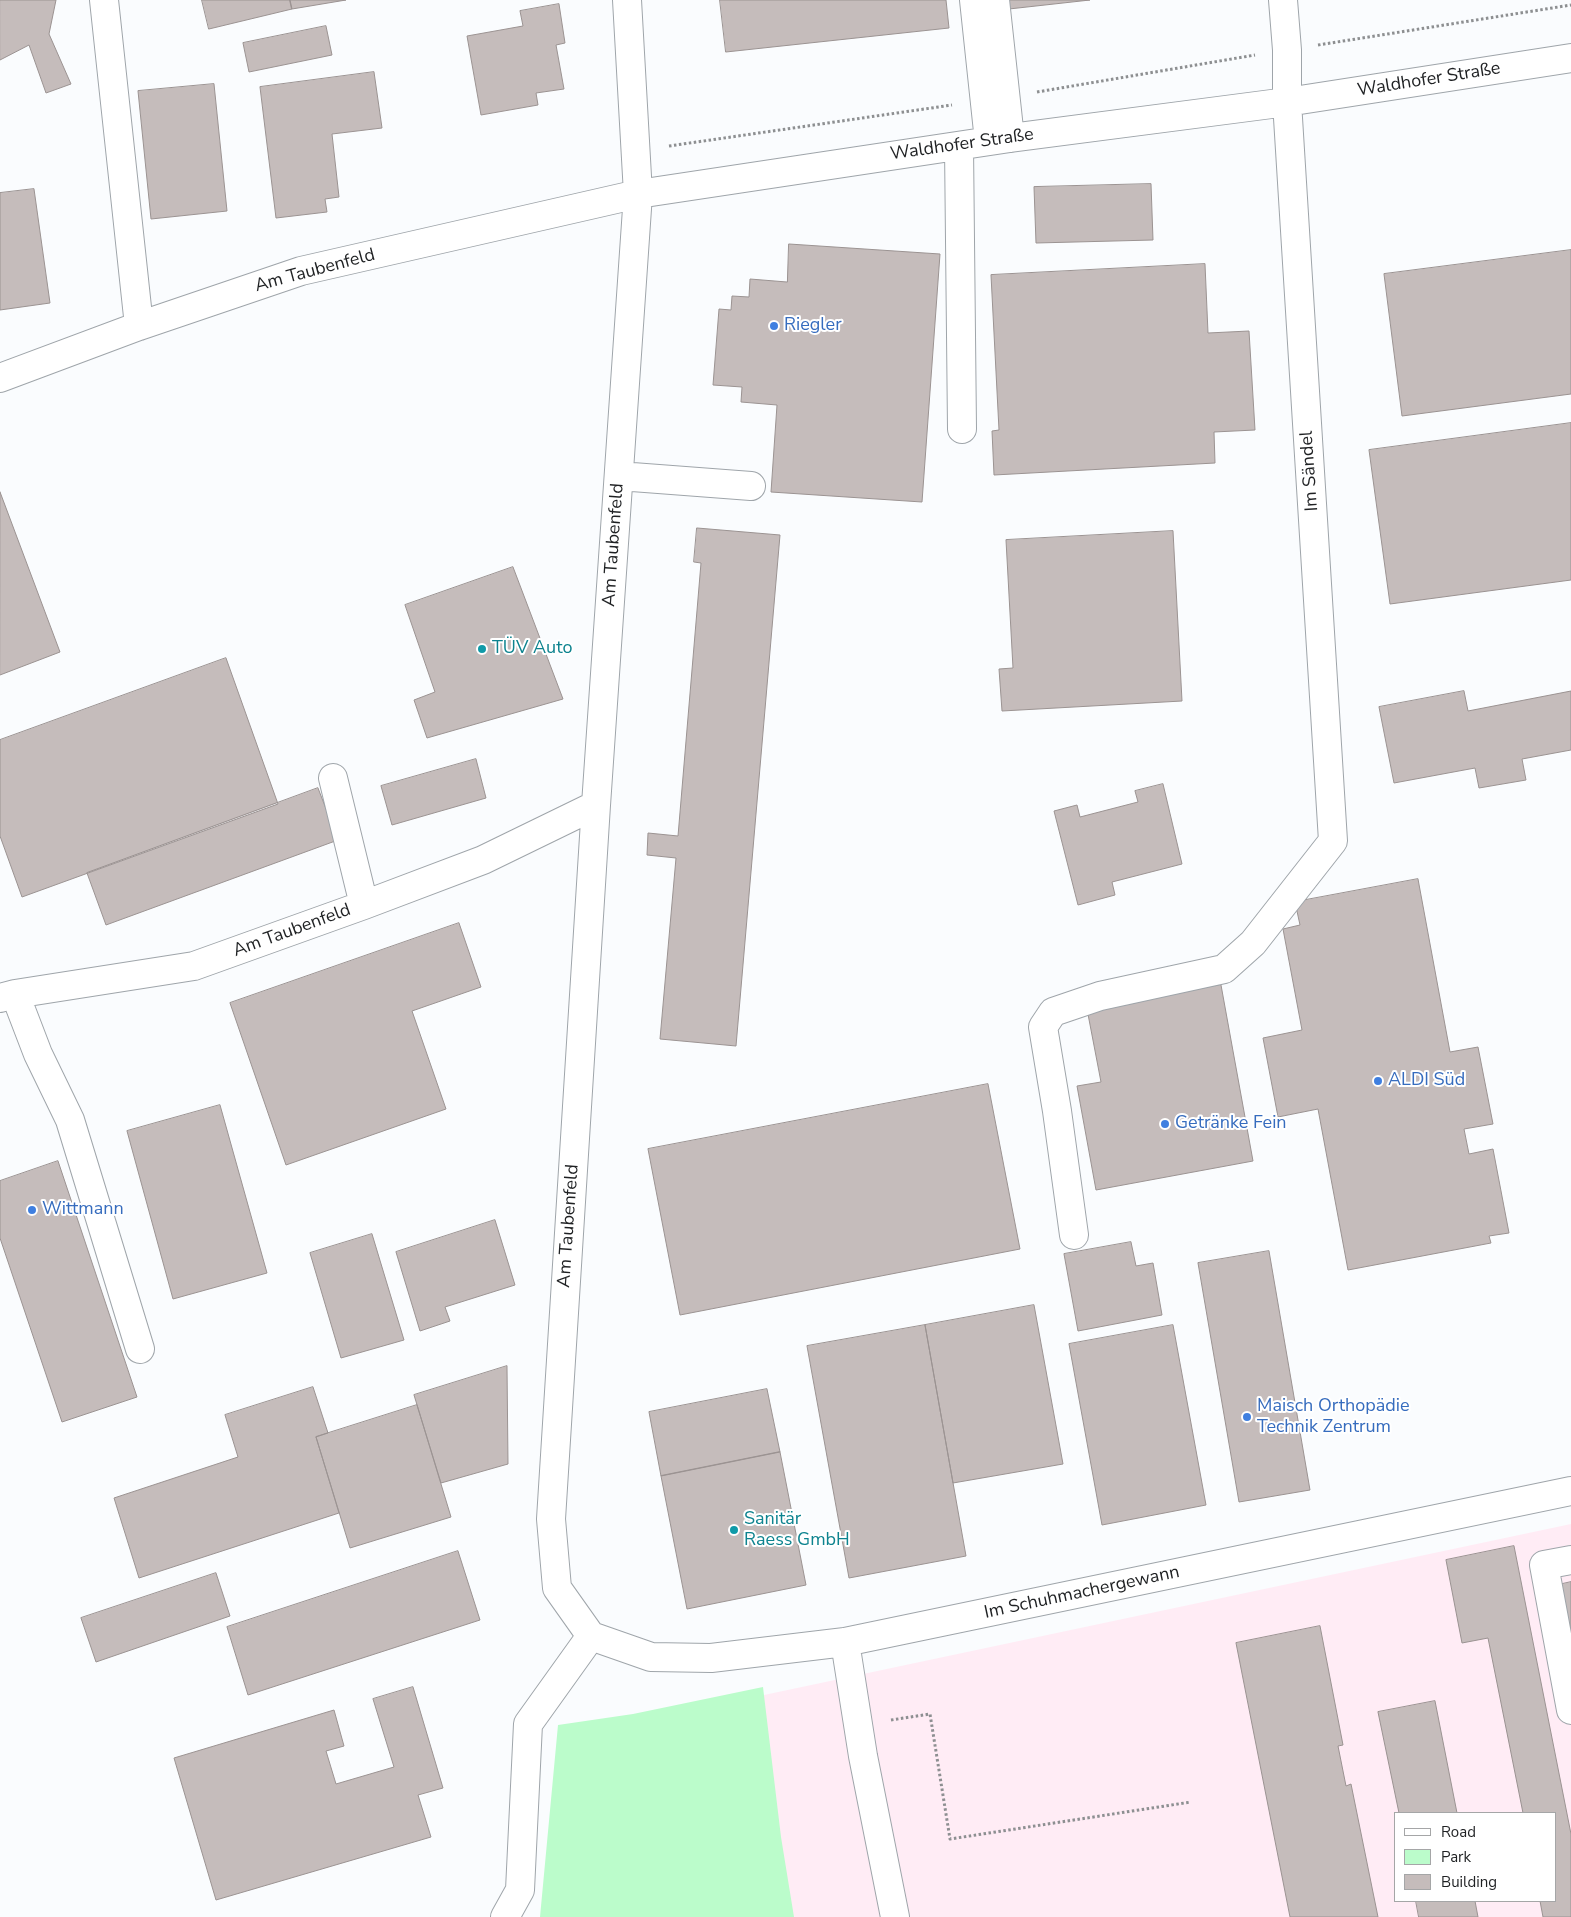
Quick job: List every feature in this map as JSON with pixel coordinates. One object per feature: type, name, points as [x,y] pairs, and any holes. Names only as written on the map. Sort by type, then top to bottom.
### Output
[{"type":"street","points":[[104,0],[139,326]]},
{"type":"street","name":"Am Taubenfeld","points":[[591,1636],[557,1588],[551,1519],[596,805],[638,194],[627,0]]},
{"type":"street","points":[[974,0],[995,99]]},
{"type":"street","points":[[995,0],[995,99],[999,140]]},
{"type":"street","points":[[1282,0],[1287,50],[1287,102]]},
{"type":"street","name":"Waldhofer Straße","points":[[638,194],[999,140],[1287,102],[1571,58]]},
{"type":"street","name":"Im Sändel","points":[[1074,1235],[1057,1110],[1043,1027],[1048,1019],[1053,1012],[1100,996],[1224,969],[1252,943],[1332,841],[1287,102]]},
{"type":"street","points":[[959,146],[962,429]]},
{"type":"street","name":"Am Taubenfeld","points":[[0,378],[139,326],[302,271],[638,194]]},
{"type":"street","points":[[619,476],[751,486]]},
{"type":"street","points":[[333,778],[364,906]]},
{"type":"street","name":"Am Taubenfeld","points":[[8,996],[194,966],[364,906],[483,860],[596,805]]},
{"type":"street","points":[[8,996],[70,1120],[140,1350]]},
{"type":"street","name":"Im Schuhmachergewann","points":[[591,1636],[651,1657],[711,1658],[845,1642],[1571,1491]]},
{"type":"street","points":[[1571,1560],[1544,1566],[1571,1710]]},
{"type":"street","points":[[505,1917],[520,1890],[528,1724],[591,1636]]},
{"type":"street","points":[[845,1642],[863,1756],[895,1917]]},
{"type":"path","points":[[636,150],[995,99],[1571,5]]},
{"type":"path","points":[[858,1724],[930,1714],[950,1838],[1191,1802]]},
{"type":"shaded area","points":[[1571,1524],[1571,1917],[564,1917],[580,1734]]},
{"type":"green space","points":[[763,1687],[781,1837],[794,1917],[540,1917],[558,1725],[633,1714]]},
{"type":"building","points":[[0,0],[56,0],[49,34],[71,84],[46,93],[29,45],[0,60]]},
{"type":"building","points":[[202,0],[290,0],[292,9],[209,29]]},
{"type":"building","points":[[290,0],[346,0],[292,9]]},
{"type":"building","points":[[720,0],[946,0],[949,28],[726,52]]},
{"type":"building","points":[[1008,0],[1090,0],[1009,9]]},
{"type":"building","points":[[559,4],[565,43],[556,45],[564,89],[536,93],[538,105],[481,115],[467,36],[523,26],[520,11]]},
{"type":"building","points":[[326,26],[332,55],[249,72],[243,43]]},
{"type":"building","points":[[374,72],[382,128],[332,134],[339,197],[325,199],[327,212],[276,218],[260,87]]},
{"type":"building","points":[[214,84],[227,211],[151,219],[138,91]]},
{"type":"building","points":[[1151,184],[1153,240],[1036,243],[1034,187]]},
{"type":"building","points":[[34,189],[50,303],[0,310],[0,193]]},
{"type":"building","points":[[789,244],[940,254],[922,502],[771,492],[777,405],[741,402],[742,387],[713,385],[719,309],[731,310],[732,296],[749,297],[750,279],[787,282]]},
{"type":"building","points":[[1571,250],[1571,394],[1402,416],[1384,274]]},
{"type":"building","points":[[1205,264],[1208,333],[1249,331],[1255,430],[1214,432],[1215,463],[994,475],[992,431],[999,430],[991,275]]},
{"type":"building","points":[[1571,423],[1571,580],[1390,604],[1369,450]]},
{"type":"building","points":[[0,492],[60,652],[0,675]]},
{"type":"building","points":[[697,528],[780,535],[736,1046],[660,1039],[676,858],[647,855],[648,833],[678,836],[701,563],[694,562]]},
{"type":"building","points":[[1173,531],[1182,701],[1002,711],[999,669],[1013,668],[1006,540]]},
{"type":"building","name":"TÜV Auto","points":[[513,567],[563,699],[427,738],[414,700],[435,692],[405,605]]},
{"type":"building","points":[[226,658],[278,804],[22,897],[0,836],[0,740]]},
{"type":"building","points":[[1464,691],[1468,711],[1571,691],[1571,750],[1522,759],[1526,780],[1479,788],[1475,768],[1394,783],[1379,707]]},
{"type":"building","points":[[476,759],[486,798],[392,825],[381,786]]},
{"type":"building","points":[[1163,784],[1182,864],[1112,882],[1115,895],[1078,905],[1054,811],[1077,805],[1080,817],[1138,802],[1135,791]]},
{"type":"building","points":[[318,788],[338,840],[106,925],[87,873]]},
{"type":"building","name":"ALDI Süd","points":[[1418,879],[1450,1052],[1478,1047],[1493,1124],[1464,1129],[1469,1154],[1493,1149],[1509,1233],[1489,1236],[1491,1243],[1348,1270],[1318,1109],[1278,1117],[1263,1038],[1302,1030],[1283,929],[1300,925],[1295,902]]},
{"type":"building","points":[[459,923],[481,987],[412,1011],[446,1109],[286,1165],[230,1003]]},
{"type":"building","name":"Getränke Fein","points":[[1221,985],[1253,1161],[1096,1190],[1077,1086],[1101,1082],[1087,1009]]},
{"type":"building","points":[[988,1084],[1020,1249],[680,1315],[648,1149]]},
{"type":"building","points":[[220,1105],[267,1273],[173,1299],[127,1131]]},
{"type":"building","points":[[58,1161],[137,1397],[62,1422],[0,1238],[0,1181]]},
{"type":"building","points":[[495,1220],[515,1285],[445,1307],[450,1321],[420,1331],[396,1252]]},
{"type":"building","points":[[372,1234],[404,1340],[341,1358],[310,1253]]},
{"type":"building","points":[[1131,1242],[1136,1266],[1153,1263],[1162,1315],[1078,1331],[1064,1254]]},
{"type":"building","points":[[1269,1251],[1310,1490],[1239,1502],[1198,1263]]},
{"type":"building","points":[[1034,1305],[1063,1464],[953,1483],[925,1325]]},
{"type":"building","points":[[925,1325],[966,1556],[849,1578],[807,1346]]},
{"type":"building","points":[[1173,1325],[1206,1505],[1102,1525],[1069,1344]]},
{"type":"building","points":[[507,1366],[508,1464],[441,1483],[414,1395]]},
{"type":"building","points":[[313,1387],[328,1433],[316,1437],[339,1513],[139,1578],[114,1498],[238,1457],[225,1415]]},
{"type":"building","points":[[767,1389],[780,1452],[661,1476],[649,1412]]},
{"type":"building","points":[[417,1405],[451,1517],[350,1548],[316,1437]]},
{"type":"building","name":"Sanitär Raess GmbH","points":[[780,1452],[806,1585],[687,1609],[661,1476]]},
{"type":"building","points":[[1514,1546],[1571,1834],[1571,1917],[1543,1917],[1540,1902],[1556,1902],[1556,1812],[1523,1812],[1488,1638],[1462,1643],[1446,1560]]},
{"type":"building","points":[[458,1551],[480,1620],[248,1695],[227,1627]]},
{"type":"building","points":[[216,1573],[230,1616],[96,1662],[81,1618]]},
{"type":"building","points":[[1571,1582],[1571,1652],[1558,1585]]},
{"type":"building","points":[[1320,1626],[1343,1745],[1338,1746],[1346,1786],[1351,1784],[1378,1917],[1290,1917],[1236,1643]]},
{"type":"building","points":[[413,1687],[443,1788],[418,1795],[431,1837],[216,1900],[174,1758],[334,1710],[344,1746],[326,1751],[336,1784],[394,1767],[373,1699]]},
{"type":"building","points":[[1435,1701],[1457,1812],[1399,1812],[1378,1712]]},
{"type":"building","points":[[1416,1902],[1475,1902],[1478,1917],[1419,1917]]},
{"type":"place","name":"Riegler","points":[[774,326]]},
{"type":"place","name":"TÜV Auto","points":[[482,649]]},
{"type":"place","name":"ALDI Süd","points":[[1378,1081]]},
{"type":"place","name":"Getränke Fein","points":[[1165,1124]]},
{"type":"place","name":"Wittmann","points":[[32,1210]]},
{"type":"place","name":"Maisch Orthopädie Technik Zentrum","points":[[1247,1417]]},
{"type":"place","name":"Sanitär Raess GmbH","points":[[734,1530]]}]
